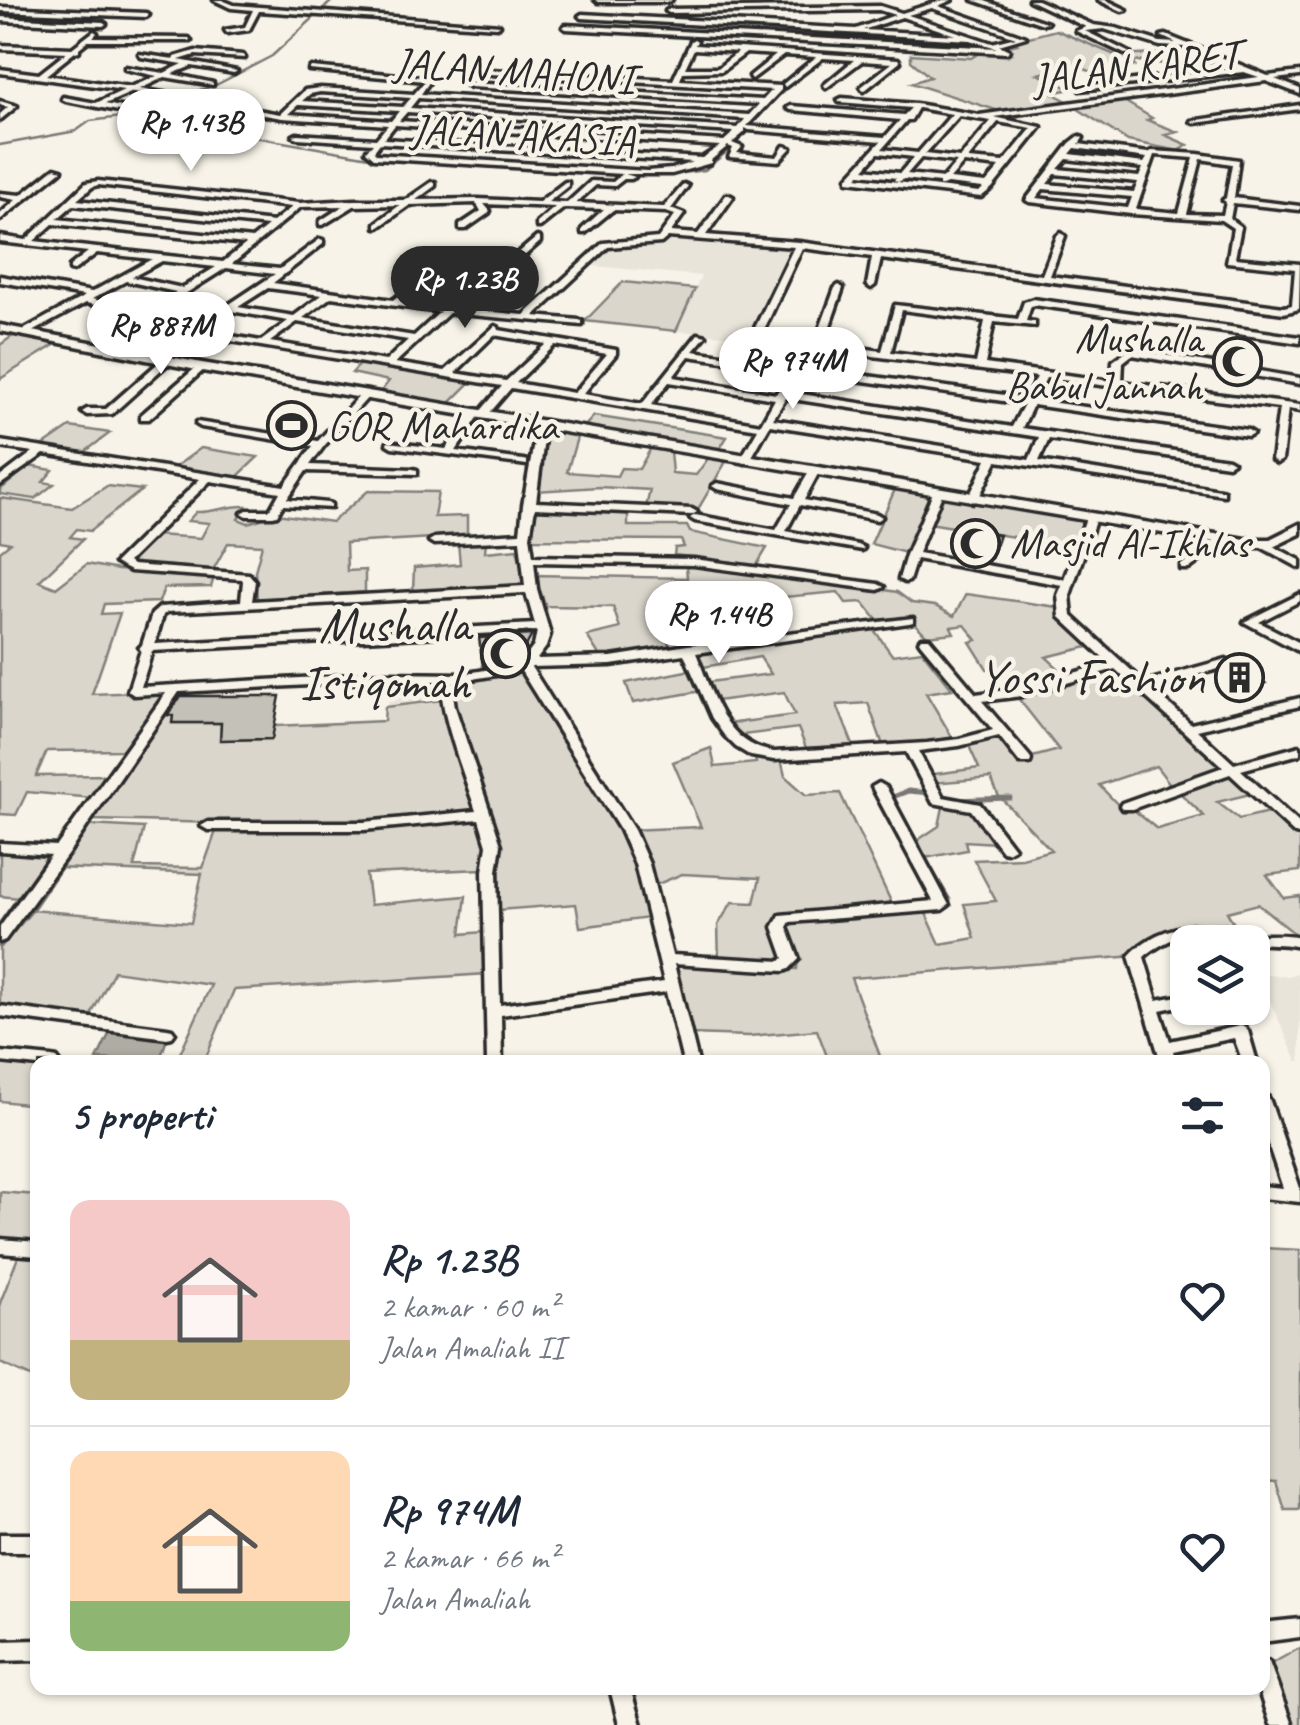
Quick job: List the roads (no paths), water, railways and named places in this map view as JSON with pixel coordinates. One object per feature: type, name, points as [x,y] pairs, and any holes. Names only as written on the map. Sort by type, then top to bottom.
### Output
[{"type":"street","points":[[217,0],[229,7],[497,25]]},
{"type":"street","points":[[598,0],[669,0]]},
{"type":"street","points":[[856,31],[949,0]]},
{"type":"street","points":[[976,0],[1045,23]]},
{"type":"street","points":[[1032,0],[1092,27]]},
{"type":"street","points":[[1101,0],[1124,10]]},
{"type":"street","points":[[931,3],[1023,37],[992,44]]},
{"type":"street","points":[[856,31],[863,7]]},
{"type":"street","points":[[566,28],[1007,52],[905,14],[863,7],[669,11]]},
{"type":"street","points":[[226,31],[247,29],[257,8]]},
{"type":"street","points":[[628,18],[633,8]]},
{"type":"street","points":[[783,28],[788,8]]},
{"type":"street","points":[[808,54],[820,29],[824,8]]},
{"type":"street","points":[[0,9],[146,15]]},
{"type":"street","points":[[744,25],[749,9]]},
{"type":"street","points":[[675,82],[710,10]]},
{"type":"street","points":[[42,75],[118,14]]},
{"type":"street","points":[[582,16],[976,38]]},
{"type":"street","points":[[0,19],[104,24]]},
{"type":"street","points":[[904,34],[934,24]]},
{"type":"street","points":[[1127,53],[1080,31],[1112,26],[1161,46],[1184,44]]},
{"type":"street","points":[[924,48],[929,36]]},
{"type":"street","points":[[1164,36],[1300,92]]},
{"type":"street","points":[[88,39],[189,40]]},
{"type":"street","points":[[0,47],[77,50]]},
{"type":"street","points":[[691,48],[898,61],[864,90]]},
{"type":"street","points":[[1198,50],[1209,48]]},
{"type":"street","points":[[682,70],[720,70],[745,50]]},
{"type":"street","points":[[172,60],[195,53],[243,57]]},
{"type":"street","points":[[752,77],[783,53]]},
{"type":"street","points":[[207,66],[230,55]]},
{"type":"street","points":[[297,136],[709,161],[746,129],[764,102],[781,86],[823,55]]},
{"type":"street","points":[[141,56],[234,71]]},
{"type":"street","points":[[366,73],[376,58]]},
{"type":"street","points":[[826,86],[861,58]]},
{"type":"street","points":[[97,105],[192,63]]},
{"type":"street","points":[[128,68],[211,84]]},
{"type":"street","name":"JALAN AKASIA","points":[[311,69],[430,79],[378,140],[369,153],[371,156],[664,173],[687,170],[709,161]]},
{"type":"street","points":[[1082,88],[1242,70]]},
{"type":"street","points":[[0,71],[282,116],[728,144],[738,148],[732,155],[779,159],[788,148]]},
{"type":"street","points":[[490,72],[781,86]]},
{"type":"street","name":"JALAN KARET","points":[[979,116],[1300,74]]},
{"type":"street","points":[[542,168],[600,78]]},
{"type":"street","points":[[470,85],[764,102]]},
{"type":"street","name":"JALAN MAHONI","points":[[282,116],[308,92],[320,90],[753,116]]},
{"type":"street","points":[[66,99],[129,112]]},
{"type":"street","points":[[842,100],[916,106],[1037,126],[981,196],[850,180],[916,106]]},
{"type":"street","points":[[299,103],[887,138]]},
{"type":"street","points":[[0,118],[8,105]]},
{"type":"street","points":[[1195,121],[1300,107]]},
{"type":"street","points":[[791,108],[908,118]]},
{"type":"street","points":[[893,186],[957,113]]},
{"type":"street","points":[[936,191],[996,120]]},
{"type":"street","points":[[666,234],[799,245],[1296,310],[1300,268],[1230,260],[1238,226],[1224,219],[1029,199],[1076,141],[1151,156],[1160,152],[1236,162],[1224,219]]},
{"type":"street","points":[[877,151],[1006,165]]},
{"type":"street","points":[[1064,156],[1148,166]]},
{"type":"street","points":[[1131,212],[1151,156]]},
{"type":"street","points":[[1182,216],[1198,156]]},
{"type":"street","points":[[0,218],[58,170]]},
{"type":"street","points":[[858,171],[989,186]]},
{"type":"street","points":[[1053,171],[1142,180]]},
{"type":"street","points":[[540,225],[594,183],[615,184],[622,176],[684,182],[666,210]]},
{"type":"street","points":[[30,241],[90,185],[98,183],[299,205],[478,201],[666,210],[680,214],[658,241],[606,245],[528,316]]},
{"type":"street","points":[[379,225],[432,184]]},
{"type":"street","points":[[541,204],[566,184]]},
{"type":"street","points":[[1041,186],[1137,196]]},
{"type":"street","points":[[0,194],[23,198]]},
{"type":"street","points":[[148,232],[197,194]]},
{"type":"street","points":[[700,237],[729,197]]},
{"type":"street","points":[[1227,200],[1300,208]]},
{"type":"street","points":[[463,227],[486,210],[478,201]]},
{"type":"street","points":[[72,202],[271,224]]},
{"type":"street","points":[[323,222],[356,202]]},
{"type":"street","points":[[147,314],[225,266],[271,224],[299,205]]},
{"type":"street","points":[[585,231],[611,207]]},
{"type":"street","points":[[52,221],[252,242]]},
{"type":"street","points":[[1045,279],[1061,236]]},
{"type":"street","points":[[0,239],[282,272]]},
{"type":"street","points":[[387,365],[537,240]]},
{"type":"street","points":[[87,412],[109,412],[160,359],[193,332],[266,285],[320,242]]},
{"type":"street","points":[[799,245],[757,334],[760,338],[1300,408]]},
{"type":"street","points":[[73,268],[98,249]]},
{"type":"street","points":[[871,286],[877,256]]},
{"type":"street","points":[[26,332],[163,257]]},
{"type":"street","points":[[395,303],[442,264],[476,262]]},
{"type":"street","points":[[126,278],[184,291]]},
{"type":"street","points":[[0,279],[170,319]]},
{"type":"street","points":[[266,285],[579,323]]},
{"type":"street","points":[[745,460],[795,370],[814,346],[839,288]]},
{"type":"street","points":[[262,344],[328,295]]},
{"type":"street","points":[[886,354],[898,307],[1026,323],[1026,304],[1033,302],[1300,340]]},
{"type":"street","points":[[227,308],[418,338]]},
{"type":"street","points":[[447,374],[510,314]]},
{"type":"street","points":[[980,366],[990,318]]},
{"type":"street","points":[[0,328],[479,415],[1265,546],[1300,565]]},
{"type":"street","points":[[193,332],[576,396],[1220,493]]},
{"type":"street","points":[[492,332],[614,353],[576,396]]},
{"type":"street","points":[[645,406],[700,336]]},
{"type":"street","points":[[450,453],[479,415],[552,342]]},
{"type":"street","points":[[688,352],[1248,433]]},
{"type":"street","points":[[1117,383],[1118,361],[1176,364],[1300,381]]},
{"type":"street","points":[[145,417],[202,367]]},
{"type":"street","points":[[1016,430],[1043,374]]},
{"type":"street","points":[[666,378],[1228,462]]},
{"type":"street","points":[[247,513],[272,514],[300,468],[365,395]]},
{"type":"street","points":[[1277,460],[1284,406]]},
{"type":"street","points":[[201,424],[320,444]]},
{"type":"street","points":[[526,665],[540,647],[543,627],[531,589],[525,536],[542,425]]},
{"type":"street","points":[[1033,463],[1045,435]]},
{"type":"street","points":[[0,444],[208,476],[327,506]]},
{"type":"street","points":[[392,444],[522,463]]},
{"type":"street","points":[[0,482],[43,450]]},
{"type":"street","points":[[973,498],[994,456]]},
{"type":"street","points":[[300,468],[414,472]]},
{"type":"street","points":[[779,534],[814,472]]},
{"type":"street","points":[[208,476],[121,563],[130,568],[245,576],[249,581],[246,605]]},
{"type":"street","points":[[717,486],[876,517]]},
{"type":"street","points":[[905,578],[938,492]]},
{"type":"street","points":[[528,505],[693,514],[858,548]]},
{"type":"street","points":[[1091,518],[1063,602],[1066,617],[1231,769],[1292,817],[1300,831]]},
{"type":"street","points":[[1265,546],[1300,528]]},
{"type":"street","points":[[434,541],[525,536]]},
{"type":"street","points":[[1185,567],[1222,539]]},
{"type":"street","points":[[912,555],[1070,583]]},
{"type":"street","points":[[526,559],[694,562],[878,586]]},
{"type":"street","points":[[531,589],[169,608],[158,614],[134,691],[450,678],[526,665],[611,661],[909,620]]},
{"type":"street","points":[[1300,597],[1250,622],[1300,648]]},
{"type":"street","points":[[146,648],[543,627]]},
{"type":"street","points":[[925,641],[1024,760]]},
{"type":"street","points":[[688,650],[723,728],[731,740],[754,754],[774,756],[910,746],[981,739],[1001,732]]},
{"type":"street","points":[[1141,686],[1226,663]]},
{"type":"street","points":[[972,698],[1022,692],[1118,664]]},
{"type":"street","points":[[526,665],[627,830],[642,864],[689,1055]]},
{"type":"street","points":[[450,678],[446,687],[450,707],[494,845],[490,871],[494,1055]]},
{"type":"street","points":[[0,938],[174,691]]},
{"type":"street","points":[[1187,728],[1300,702]]},
{"type":"street","points":[[910,746],[937,797],[975,806],[1007,848]]},
{"type":"street","points":[[1127,806],[1231,769],[1299,751]]},
{"type":"street","points":[[665,960],[784,966],[792,960],[780,927],[785,918],[942,905],[879,788]]},
{"type":"street","points":[[208,826],[364,826],[486,814]]},
{"type":"street","points":[[0,847],[62,851]]},
{"type":"street","points":[[1167,1055],[1136,956],[1159,938],[1213,930],[1234,938],[1280,936],[1300,942]]},
{"type":"street","points":[[494,1011],[671,986]]},
{"type":"street","points":[[1152,1006],[1170,1003]]},
{"type":"street","points":[[0,1011],[167,1032]]},
{"type":"street","points":[[1170,1055],[1240,1031],[1248,1055]]},
{"type":"street","points":[[0,1056],[30,1059]]},
{"type":"street","points":[[1270,1123],[1297,1196],[1270,1193]]},
{"type":"street","points":[[0,1246],[30,1248]]},
{"type":"street","points":[[0,1543],[30,1542]]},
{"type":"street","points":[[1270,1632],[1300,1628]]},
{"type":"street","points":[[0,1651],[30,1650]]},
{"type":"street","points":[[1270,1691],[1282,1725]]},
{"type":"street","points":[[622,1695],[630,1725]]},
{"type":"waterway","points":[[0,145],[76,131],[90,121],[121,117],[218,84],[272,56],[333,0]]},
{"type":"waterway","points":[[736,143],[787,86]]},
{"type":"waterway","points":[[128,115],[375,158],[602,174],[660,176],[705,170],[731,148]]},
{"type":"waterway","points":[[117,783],[171,704]]},
{"type":"waterway","points":[[96,814],[119,781]]},
{"type":"waterway","points":[[901,816],[893,797],[908,791],[930,793]]},
{"type":"waterway","points":[[953,800],[1010,798]]},
{"type":"waterway","points":[[0,946],[31,910],[85,831]]},
{"type":"waterway","points":[[918,847],[949,900]]},
{"type":"waterway","points":[[0,924],[49,856]]},
{"type":"waterway","points":[[498,858],[499,947]]},
{"type":"waterway","points":[[499,958],[501,1003]]},
{"type":"place","name":"Mushalla Babul Jannah","points":[[1237,362]]},
{"type":"place","name":"GOR Mahardika","points":[[292,426]]},
{"type":"place","name":"Masjid Al-Ikhlas","points":[[975,543]]},
{"type":"place","name":"Mushalla Istiqomah","points":[[505,653]]},
{"type":"place","name":"Yossi Fashion","points":[[1240,677]]}]
